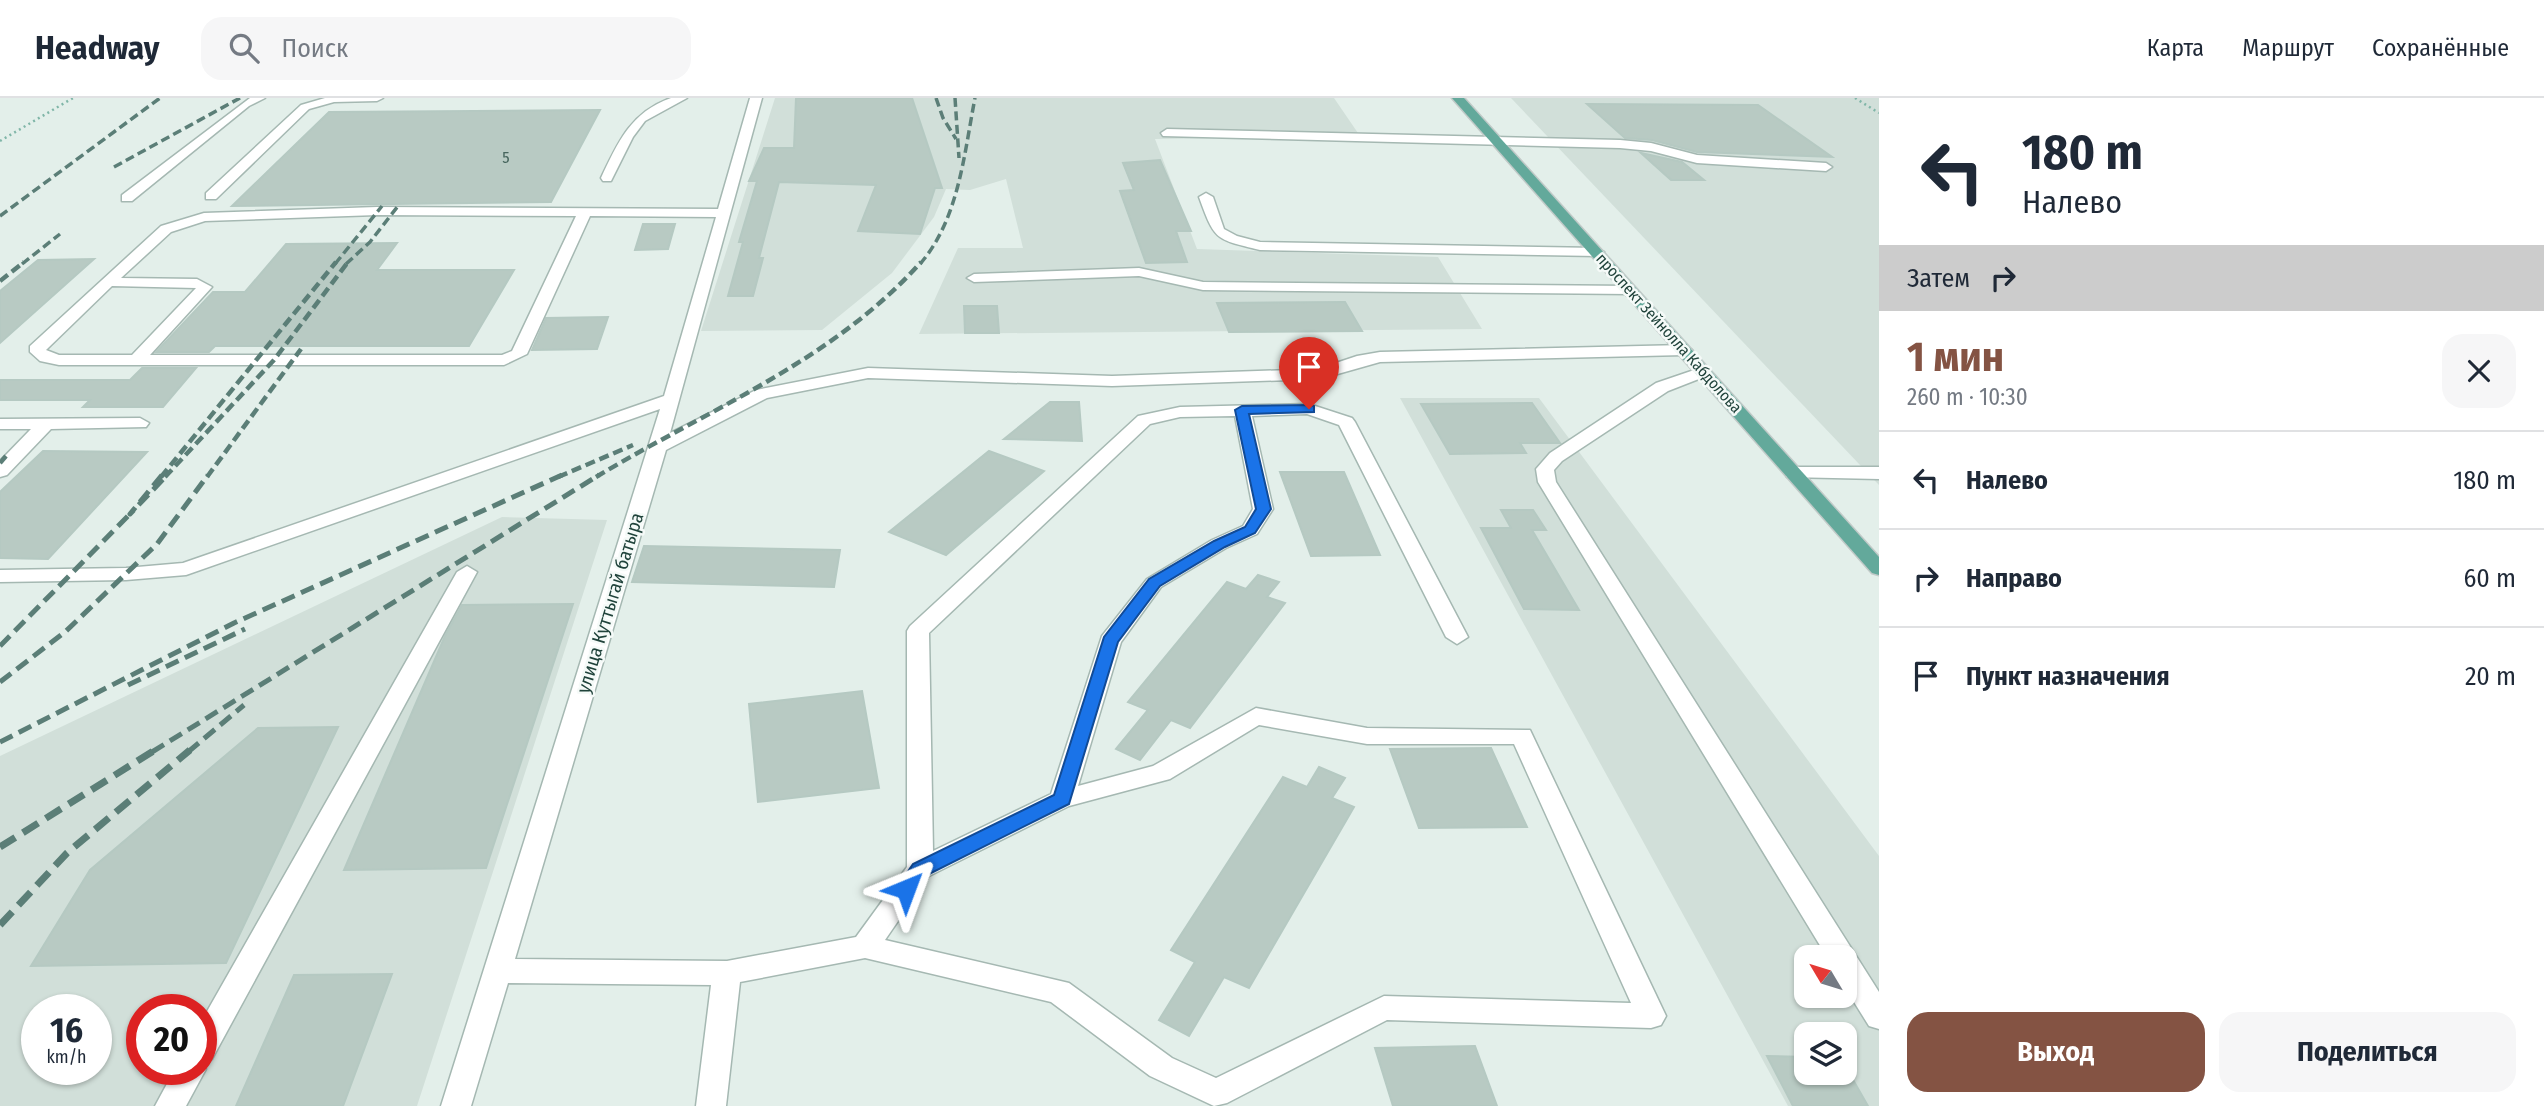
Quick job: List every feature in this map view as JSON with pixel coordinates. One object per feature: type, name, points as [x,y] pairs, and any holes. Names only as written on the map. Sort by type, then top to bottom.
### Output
[{"type":"main road","name":"проспект Зейнолла Кабдолова","points":[[1458,98],[1879,569]]},
{"type":"street","points":[[127,198],[245,104],[259,98]]},
{"type":"street","points":[[211,196],[305,107],[334,99],[377,98]]},
{"type":"street","points":[[607,178],[638,118],[659,105],[681,98]]},
{"type":"street","name":"улица Куттыгай батыра","points":[[456,1106],[672,399],[722,212],[756,98]]},
{"type":"street","points":[[1167,133],[1620,144],[1651,147],[1697,159],[1826,167]]},
{"type":"street","points":[[1206,197],[1218,231],[1233,239],[1260,246],[1597,252]]},
{"type":"street","points":[[584,214],[519,354],[504,360],[58,360],[46,358],[38,352],[38,346],[166,229],[204,217],[377,211],[584,214],[722,212]]},
{"type":"street","points":[[974,278],[1139,272],[1203,286],[1630,290]]},
{"type":"street","points":[[106,282],[197,284],[205,287],[136,360]]},
{"type":"street","points":[[657,447],[762,394],[868,373],[1112,381],[1320,374],[1363,359],[1380,357],[1684,350]]},
{"type":"street","points":[[1703,372],[1662,387],[1556,457],[1545,469],[1547,482],[1834,945]]},
{"type":"street","points":[[0,576],[126,574],[186,569],[672,399]]},
{"type":"street","points":[[920,869],[918,631],[1144,420],[1180,412],[1309,409],[1346,422],[1457,637]]},
{"type":"street","points":[[1062,799],[1110,641],[1154,583],[1219,544],[1250,530],[1263,509],[1242,410]]},
{"type":"street","points":[[0,424],[140,423]]},
{"type":"street","points":[[0,471],[45,425]]},
{"type":"street","points":[[1794,473],[1879,473]]},
{"type":"street","points":[[217,1021],[467,572]]},
{"type":"street","points":[[498,971],[727,973],[865,947],[1059,992],[1161,1067],[1216,1093],[1384,1008],[1651,1016],[1522,736],[1367,736],[1256,716],[1161,773],[1062,799],[920,869],[865,947]]},
{"type":"street","points":[[711,1106],[727,973]]},
{"type":"street","points":[[1857,982],[1879,1017]]},
{"type":"street","points":[[170,1106],[182,1085]]},
{"type":"path","points":[[0,141],[73,98]]},
{"type":"path","points":[[1855,98],[1879,113]]},
{"type":"shaded area","points":[[775,98],[1334,98],[1360,136],[1155,139],[1197,249],[1438,257],[1482,329],[919,334],[958,248],[1023,248],[1006,179],[970,190],[946,189],[934,217],[892,273],[822,330],[701,331]]},
{"type":"shaded area","points":[[1511,98],[1879,98],[1879,485]]},
{"type":"shaded area","points":[[1400,398],[1539,398],[1879,856],[1879,1106],[1788,1106]]},
{"type":"shaded area","points":[[502,517],[607,520],[417,1106],[0,1106],[0,756]]},
{"type":"building","points":[[796,98],[912,98],[942,188],[935,188],[920,234],[858,231],[876,185],[779,182],[759,258],[763,258],[753,296],[728,296],[743,242],[739,242],[757,181],[749,181],[764,148],[794,148]]},
{"type":"building","points":[[1587,104],[1758,105],[1832,157],[1697,152],[1652,140],[1625,138]]},
{"type":"building","points":[[600,110],[551,202],[232,206],[329,112]]},
{"type":"building","points":[[1641,153],[1682,162],[1704,180],[1671,180]]},
{"type":"building","points":[[1160,160],[1191,231],[1176,231],[1187,262],[1146,263],[1120,191],[1134,190],[1123,163]]},
{"type":"building","points":[[643,224],[675,224],[668,249],[635,250]]},
{"type":"building","points":[[397,243],[377,270],[514,270],[469,346],[215,346],[209,352],[156,352],[213,292],[245,292],[286,244]]},
{"type":"building","points":[[94,259],[0,343],[0,291],[38,260]]},
{"type":"building","points":[[1345,302],[1362,331],[1229,332],[1217,303]]},
{"type":"building","points":[[964,306],[997,306],[999,333],[965,333]]},
{"type":"building","points":[[608,317],[597,349],[532,350],[546,318]]},
{"type":"building","points":[[142,368],[196,368],[163,407],[83,407],[90,400],[0,400],[0,380],[130,380]]},
{"type":"building","points":[[1050,402],[1079,402],[1082,441],[1004,439]]},
{"type":"building","points":[[1532,403],[1560,443],[1520,443],[1526,453],[1450,454],[1421,404]]},
{"type":"building","points":[[43,451],[147,452],[48,559],[0,558],[0,492]]},
{"type":"building","points":[[989,451],[1044,471],[946,555],[889,532]]},
{"type":"building","points":[[1280,472],[1344,472],[1380,555],[1311,556]]},
{"type":"building","points":[[1501,510],[1533,510],[1546,530],[1532,530],[1579,610],[1524,609],[1481,528],[1511,528]]},
{"type":"building","points":[[644,546],[840,550],[834,587],[632,582]]},
{"type":"building","points":[[1258,575],[1279,582],[1267,597],[1285,603],[1190,728],[1171,720],[1140,760],[1116,749],[1148,710],[1128,702],[1227,582],[1246,589]]},
{"type":"building","points":[[573,604],[486,868],[344,870],[445,636],[462,605]]},
{"type":"building","points":[[862,691],[879,788],[758,802],[749,704]]},
{"type":"building","points":[[338,727],[226,963],[31,966],[90,870],[258,728]]},
{"type":"building","points":[[1491,748],[1527,827],[1419,828],[1390,749]]},
{"type":"building","points":[[1319,767],[1345,778],[1332,798],[1354,807],[1249,988],[1224,977],[1189,1036],[1159,1020],[1195,962],[1171,950],[1283,777],[1307,787]]},
{"type":"building","points":[[392,974],[343,1106],[236,1106],[294,975]]},
{"type":"building","points":[[1475,1046],[1497,1106],[1393,1106],[1375,1048]]},
{"type":"building","points":[[1767,1056],[1794,1057],[1794,1085],[1856,1085],[1868,1106],[1793,1106]]},
{"type":"railway","points":[[0,216],[160,98]]},
{"type":"railway","points":[[114,167],[240,98]]},
{"type":"railway","points":[[936,98],[943,118],[956,139]]},
{"type":"railway","points":[[955,98],[959,158]]},
{"type":"railway","points":[[920,264],[944,227],[952,206],[975,98]]},
{"type":"railway","points":[[335,264],[382,206]]},
{"type":"railway","points":[[348,263],[370,242],[398,206]]},
{"type":"railway","points":[[22,264],[60,234]]},
{"type":"railway","points":[[0,281],[24,262]]},
{"type":"railway","points":[[161,477],[336,262]]},
{"type":"railway","points":[[596,477],[809,356],[849,328],[886,297],[921,262]]},
{"type":"railway","points":[[165,477],[274,360],[348,263]]},
{"type":"railway","points":[[207,477],[301,349]]},
{"type":"railway","points":[[558,477],[633,445]]},
{"type":"railway","points":[[0,463],[6,456]]},
{"type":"railway","points":[[130,514],[162,475]]},
{"type":"railway","points":[[130,514],[167,475]]},
{"type":"railway","points":[[0,682],[65,632],[157,544],[208,475]]},
{"type":"railway","points":[[0,742],[234,623],[562,475]]},
{"type":"railway","points":[[152,752],[599,475]]},
{"type":"railway","points":[[0,646],[130,514]]},
{"type":"railway","points":[[128,685],[245,629]]},
{"type":"railway","points":[[188,752],[244,705]]},
{"type":"railway","points":[[0,847],[155,750]]},
{"type":"railway","points":[[0,925],[67,853],[190,750]]},
{"type":"route","points":[[906,889],[920,869],[1062,799],[1110,641],[1154,583],[1219,544],[1250,530],[1263,509],[1242,410],[1309,409]]}]
